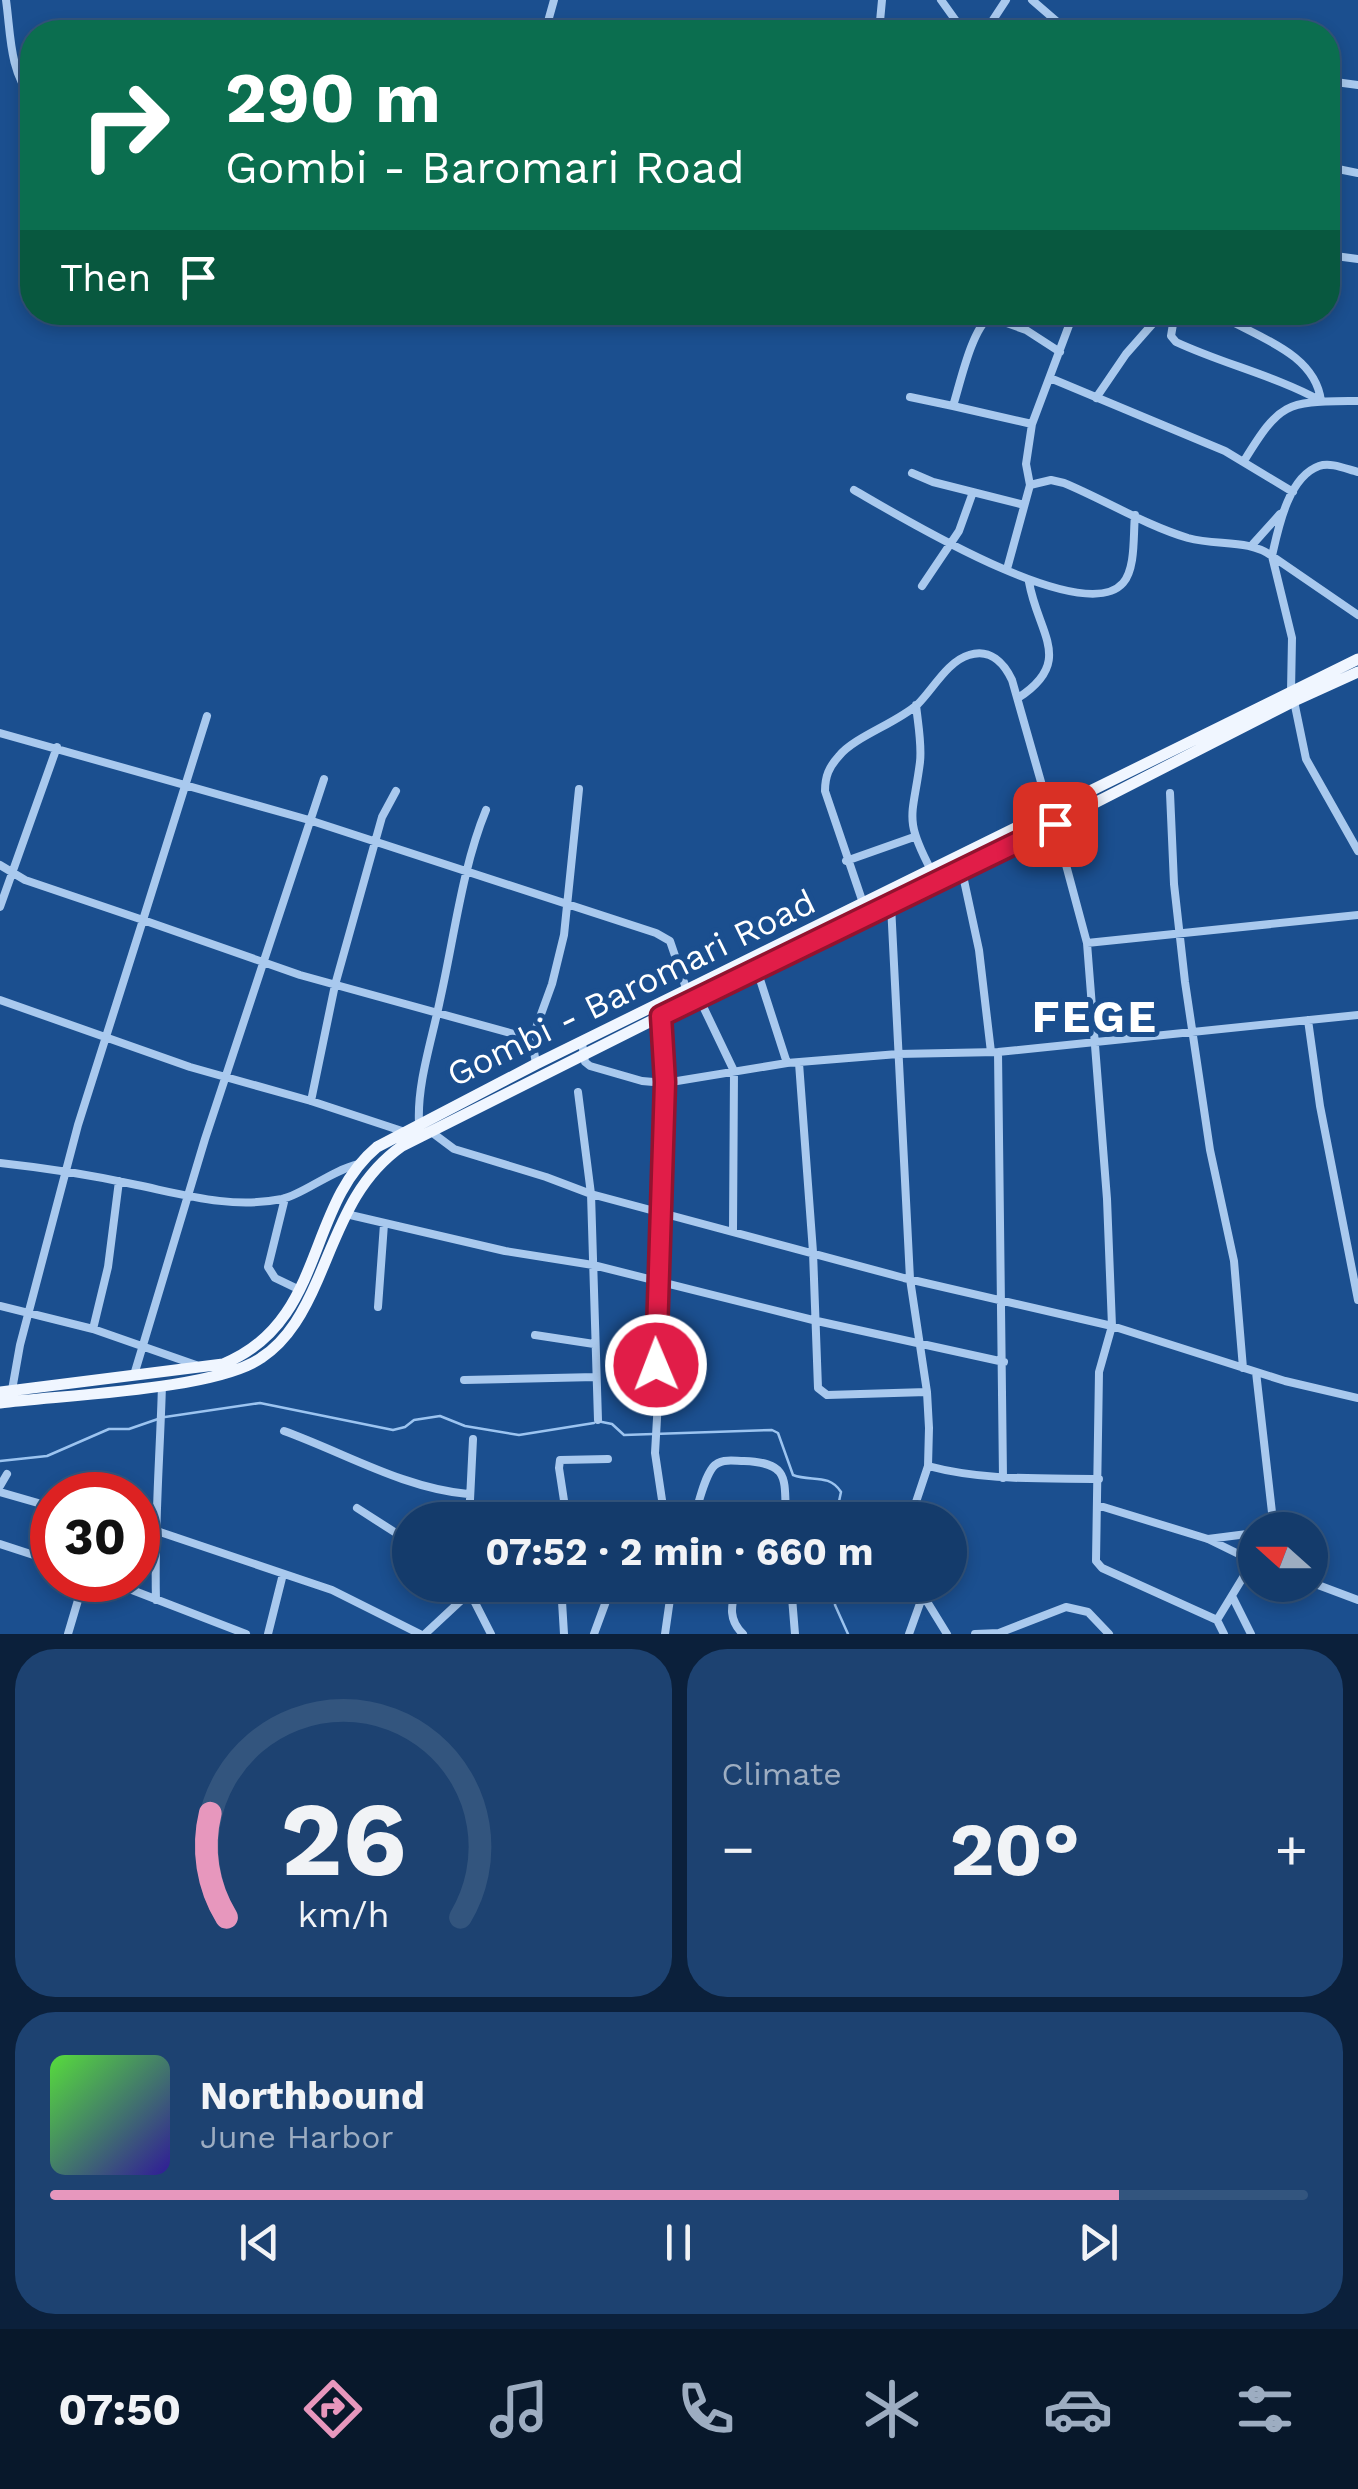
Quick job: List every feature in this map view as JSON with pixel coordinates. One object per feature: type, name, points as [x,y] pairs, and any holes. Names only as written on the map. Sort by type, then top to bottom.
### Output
[{"type":"main road","name":"Gombi - Baromari Road","points":[[6,1391],[223,1364],[254,1349],[278,1325],[300,1290],[360,1164],[402,1132],[536,1064],[661,1016],[968,868],[1358,659]]},
{"type":"main road","name":"Gombi - Baromari Road","points":[[0,1403],[162,1384],[242,1370],[283,1340],[308,1302],[346,1214],[374,1169],[402,1146],[687,991],[1049,810],[1293,696],[1358,672]]},
{"type":"main road","points":[[968,868],[971,851]]},
{"type":"street","points":[[6,0],[11,56],[20,83]]},
{"type":"street","points":[[1032,0],[1055,20]]},
{"type":"street","points":[[953,406],[982,325]]},
{"type":"street","points":[[1011,325],[1060,352]]},
{"type":"street","points":[[1006,569],[1030,485],[1026,464],[1032,424],[1069,325]]},
{"type":"street","points":[[1096,398],[1126,354],[1152,325]]},
{"type":"street","points":[[1171,325],[1171,336],[1176,342],[1240,369],[1291,384],[1321,402]]},
{"type":"street","points":[[1236,325],[1306,366],[1316,379],[1321,402]]},
{"type":"street","points":[[1050,378],[1244,461],[1293,492]]},
{"type":"street","points":[[910,397],[1032,424]]},
{"type":"street","points":[[1244,461],[1267,424],[1282,409],[1358,401]]},
{"type":"street","points":[[1253,544],[1283,510],[1293,492],[1320,465],[1358,472]]},
{"type":"street","points":[[912,474],[1024,505]]},
{"type":"street","points":[[1030,485],[1051,480],[1064,483],[1204,542],[1253,544],[1358,615]]},
{"type":"street","points":[[854,490],[1029,582],[1074,593],[1113,590],[1122,584],[1130,570],[1135,516]]},
{"type":"street","points":[[922,586],[967,514],[973,492]]},
{"type":"street","points":[[1283,510],[1272,556],[1292,638],[1293,696],[1306,759],[1358,851]]},
{"type":"street","points":[[1018,698],[1046,674],[1050,662],[1050,649],[1036,615],[1029,582]]},
{"type":"street","points":[[863,904],[825,791],[825,776],[841,752],[916,705],[958,660],[970,654],[992,656],[1004,664],[1018,698],[1049,810]]},
{"type":"street","points":[[916,705],[920,758],[910,809],[914,837],[930,870]]},
{"type":"street","points":[[6,1391],[65,1171],[207,716]]},
{"type":"street","points":[[0,733],[310,820],[670,941],[687,991]]},
{"type":"street","points":[[0,907],[57,747]]},
{"type":"street","points":[[134,1376],[140,1346],[261,962],[324,780]]},
{"type":"street","points":[[536,1064],[532,1039],[555,973],[569,904],[579,788]]},
{"type":"street","points":[[311,1101],[334,984],[382,817],[396,791]]},
{"type":"street","points":[[1170,793],[1174,884],[1210,1150],[1234,1261],[1243,1368]]},
{"type":"street","points":[[419,1123],[421,1091],[486,810]]},
{"type":"street","points":[[1055,824],[1087,943],[1112,1326],[1099,1372],[1096,1561],[1102,1568],[1217,1620],[1224,1634]]},
{"type":"street","points":[[846,861],[914,837]]},
{"type":"street","points":[[0,865],[25,880],[261,962],[532,1039]]},
{"type":"street","points":[[968,868],[994,1052],[1004,1362],[1003,1478]]},
{"type":"street","points":[[891,906],[910,1280],[928,1392],[928,1466],[916,1502]]},
{"type":"street","points":[[1087,943],[1181,936],[1358,914]]},
{"type":"street","points":[[757,970],[787,1063]]},
{"type":"street","points":[[699,998],[734,1071],[733,1230]]},
{"type":"street","points":[[0,1000],[402,1132]]},
{"type":"street","points":[[583,1048],[585,1062],[590,1066],[642,1081],[665,1082],[787,1063],[898,1054],[994,1052],[1358,1015]]},
{"type":"street","points":[[661,1016],[665,1082],[655,1430],[663,1502]]},
{"type":"street","points":[[1308,1020],[1320,1106],[1358,1300]]},
{"type":"street","points":[[799,1063],[818,1388],[822,1393],[928,1392]]},
{"type":"street","points":[[578,1092],[591,1194],[598,1420]]},
{"type":"street","points":[[430,1131],[454,1149],[546,1176],[591,1194],[910,1280],[1112,1326],[1256,1372],[1358,1398]]},
{"type":"street","points":[[0,1162],[119,1181],[189,1198],[236,1202],[285,1198],[334,1172],[360,1164]]},
{"type":"street","points":[[93,1329],[108,1267],[119,1181]]},
{"type":"street","points":[[285,1198],[268,1266],[275,1278],[300,1290]]},
{"type":"street","points":[[346,1214],[506,1251],[593,1266],[1004,1362]]},
{"type":"street","points":[[378,1307],[384,1224]]},
{"type":"street","points":[[0,1306],[93,1329],[202,1367]]},
{"type":"street","points":[[534,1334],[594,1344]]},
{"type":"street","points":[[1256,1372],[1272,1512]]},
{"type":"street","points":[[464,1380],[596,1377]]},
{"type":"street","points":[[160,1481],[162,1384]]},
{"type":"street","points":[[284,1432],[337,1450],[411,1483],[436,1491],[468,1494]]},
{"type":"street","points":[[468,1502],[473,1439]]},
{"type":"street","points":[[564,1502],[560,1460],[608,1460]]},
{"type":"street","points":[[699,1502],[711,1470],[718,1462],[727,1461],[770,1462],[784,1481],[785,1502]]},
{"type":"street","points":[[928,1466],[960,1475],[1099,1479]]},
{"type":"street","points":[[7,1474],[0,1489],[30,1499]]},
{"type":"street","points":[[1098,1504],[1208,1539],[1238,1553]]},
{"type":"street","points":[[358,1508],[392,1530]]},
{"type":"street","points":[[160,1532],[332,1590],[423,1634],[455,1602]]},
{"type":"street","points":[[1208,1539],[1238,1535]]},
{"type":"street","points":[[0,1544],[30,1554]]},
{"type":"street","points":[[268,1634],[283,1574]]},
{"type":"street","points":[[1217,1620],[1238,1589]]},
{"type":"street","points":[[1328,1589],[1358,1600]]},
{"type":"street","points":[[1233,1598],[1251,1634]]},
{"type":"street","points":[[68,1634],[77,1602]]},
{"type":"street","points":[[160,1602],[246,1634]]},
{"type":"street","points":[[475,1602],[491,1634]]},
{"type":"street","points":[[562,1602],[564,1634]]},
{"type":"street","points":[[594,1634],[606,1602]]},
{"type":"street","points":[[665,1634],[670,1602]]},
{"type":"street","points":[[733,1602],[734,1624],[743,1634]]},
{"type":"street","points":[[792,1602],[795,1634]]},
{"type":"street","points":[[909,1634],[918,1602]]},
{"type":"street","points":[[929,1602],[946,1634]]},
{"type":"street","points":[[975,1634],[1000,1632],[1066,1607],[1088,1612],[1109,1634]]},
{"type":"waterway","points":[[165,1417],[260,1403],[393,1430],[414,1420],[440,1416],[465,1426],[519,1435],[594,1423]]},
{"type":"waterway","points":[[0,1461],[47,1456],[109,1429],[129,1429],[158,1419]]},
{"type":"waterway","points":[[602,1422],[612,1424],[624,1435],[772,1430],[778,1433],[793,1475],[831,1482],[841,1492],[839,1502]]},
{"type":"waterway","points":[[835,1602],[848,1634]]},
{"type":"district","name":"FEGE","points":[[1095,1016]]},
{"type":"route","points":[[656,1365],[665,1082],[661,1016],[1055,824]]}]
